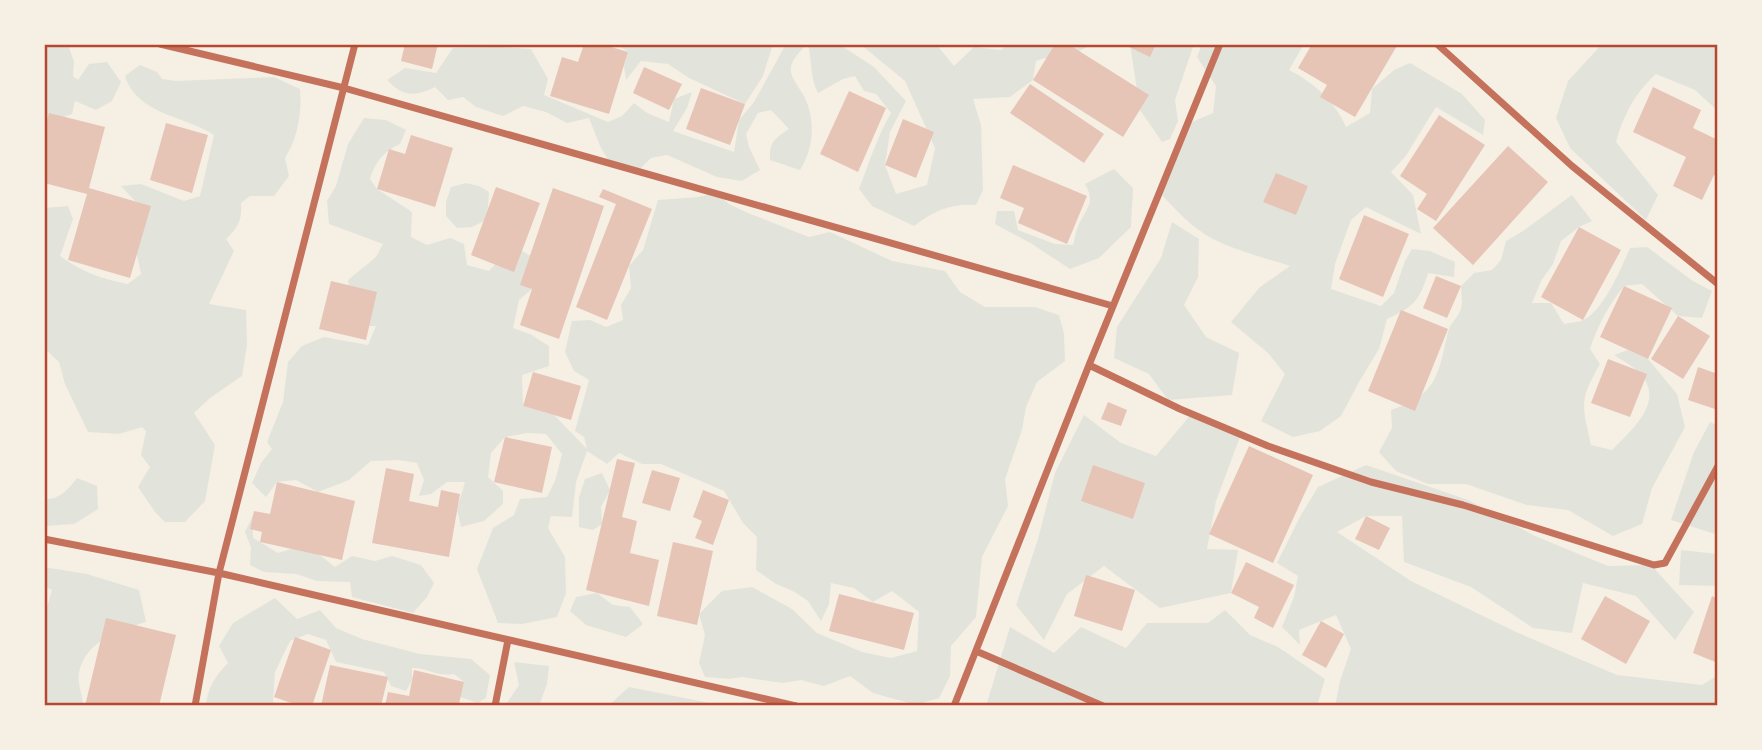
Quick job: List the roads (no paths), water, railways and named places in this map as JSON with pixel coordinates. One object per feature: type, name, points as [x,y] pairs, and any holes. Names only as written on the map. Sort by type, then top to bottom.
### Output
[{"type":"street","points":[[160,44],[344,88],[1113,306]]},
{"type":"street","points":[[195,706],[219,573],[355,44]]},
{"type":"street","points":[[954,706],[1220,44]]},
{"type":"street","points":[[1437,44],[1572,166],[1718,284]]},
{"type":"street","points":[[1089,365],[1180,409],[1280,450],[1371,482],[1463,505],[1654,565],[1665,564],[1718,466]]},
{"type":"street","points":[[44,539],[219,573],[796,706]]},
{"type":"street","points":[[495,706],[508,640]]},
{"type":"street","points":[[976,651],[1103,706]]}]
